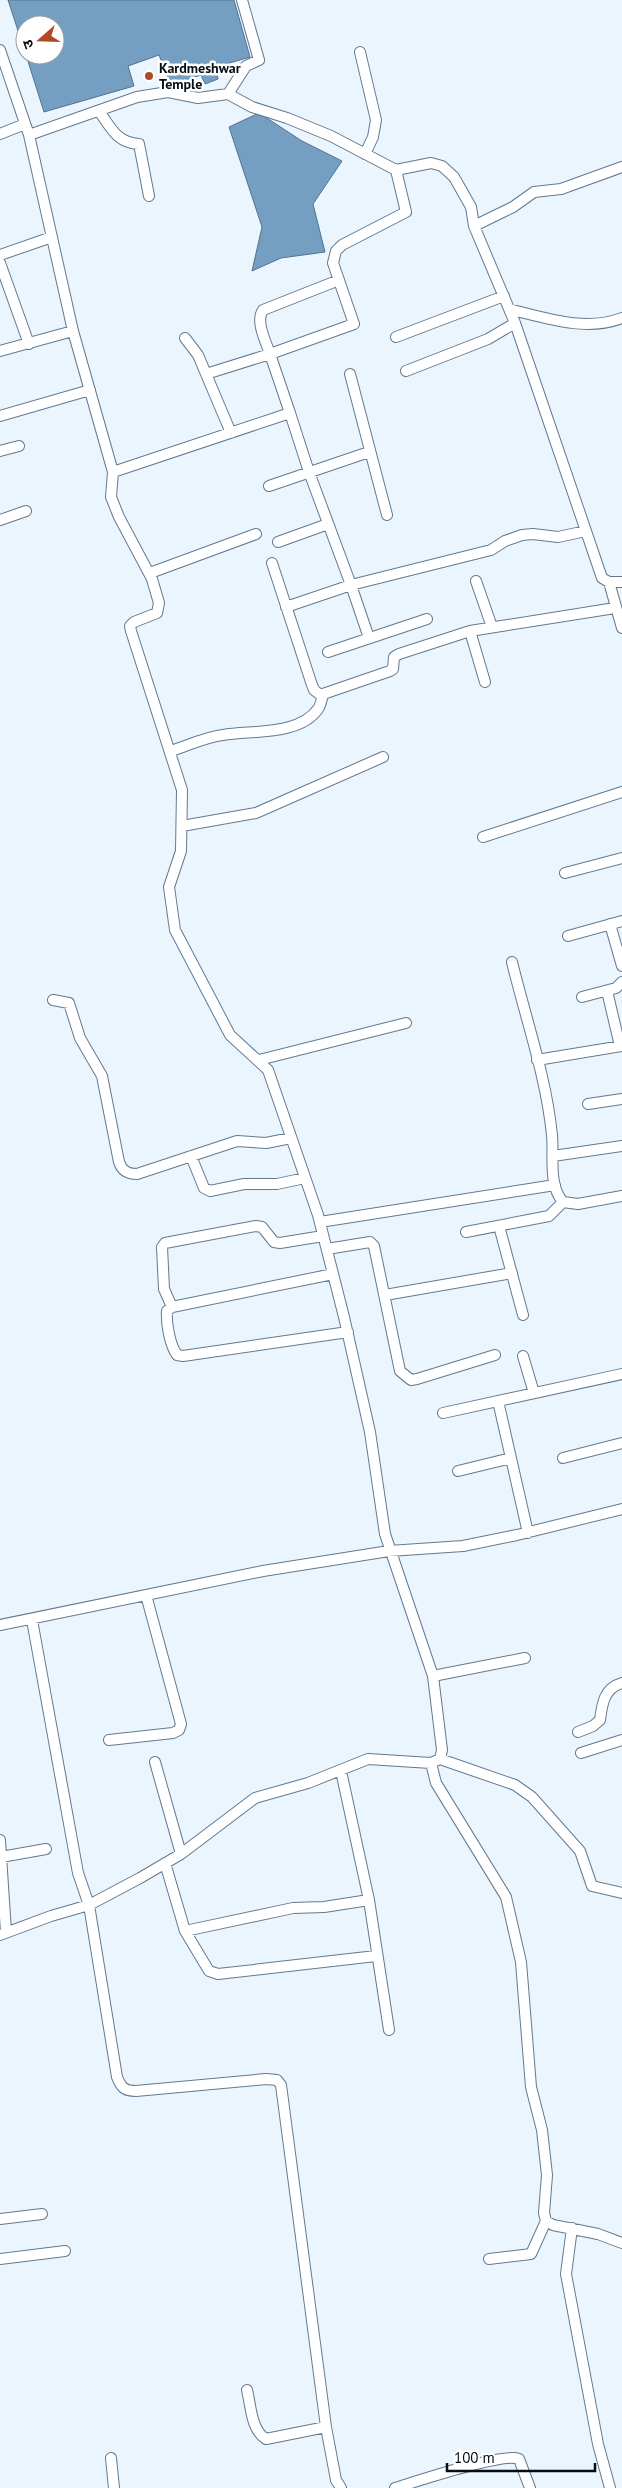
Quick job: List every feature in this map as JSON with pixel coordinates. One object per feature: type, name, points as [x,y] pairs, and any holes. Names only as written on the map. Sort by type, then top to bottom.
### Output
[{"type":"street","points":[[228,94],[246,66],[259,60],[242,0]]},
{"type":"street","points":[[0,50],[29,136],[73,332],[113,472],[111,498],[119,518],[150,573],[159,609],[157,613],[134,622],[130,626],[130,632],[182,790],[181,851],[169,887],[175,930],[230,1035],[268,1070],[320,1222],[348,1332],[370,1432],[389,1551],[433,1676],[442,1750],[435,1761],[436,1783],[506,1897],[521,1962],[531,2087],[542,2130],[547,2175],[544,2213],[546,2221],[531,2254],[489,2259]]},
{"type":"street","points":[[360,52],[376,120],[373,137],[365,154]]},
{"type":"street","points":[[29,136],[137,97],[168,92],[205,98],[228,94],[252,108],[287,118],[331,136],[396,170],[431,162],[442,166],[454,177],[467,197],[474,216],[474,226],[515,323],[602,578],[608,582],[622,582]]},
{"type":"street","points":[[99,111],[118,138],[128,144],[139,144],[149,196]]},
{"type":"street","points":[[0,134],[25,124]]},
{"type":"street","points":[[474,226],[513,207],[534,192],[561,189],[622,166]]},
{"type":"street","points":[[206,374],[270,354],[354,324],[333,263],[336,251],[342,245],[406,212],[396,170]]},
{"type":"street","points":[[0,255],[52,238]]},
{"type":"street","points":[[0,263],[29,344]]},
{"type":"street","points":[[340,280],[263,310],[260,323],[309,472],[369,638]]},
{"type":"street","points":[[396,338],[504,296]]},
{"type":"street","points":[[510,309],[577,324],[608,324],[622,318]]},
{"type":"street","points":[[406,371],[488,339],[515,323]]},
{"type":"street","points":[[0,351],[73,332]]},
{"type":"street","points":[[185,338],[198,355],[231,433]]},
{"type":"street","points":[[350,374],[387,515]]},
{"type":"street","points":[[0,416],[90,390]]},
{"type":"street","points":[[113,472],[290,413]]},
{"type":"street","points":[[0,451],[19,446]]},
{"type":"street","points":[[269,486],[369,452]]},
{"type":"street","points":[[0,520],[26,511]]},
{"type":"street","points":[[278,542],[328,524]]},
{"type":"street","points":[[286,607],[351,585],[491,550],[505,541],[522,535],[533,534],[558,538],[586,531]]},
{"type":"street","points":[[150,573],[256,534]]},
{"type":"street","points":[[272,563],[314,690],[322,696]]},
{"type":"street","points":[[476,581],[492,627]]},
{"type":"street","points":[[608,582],[622,628]]},
{"type":"street","points":[[170,751],[223,735],[266,732],[289,726],[308,718],[318,709],[322,696],[328,691],[390,671],[393,669],[394,657],[399,654],[470,631],[615,608]]},
{"type":"street","points":[[328,652],[427,619]]},
{"type":"street","points":[[470,631],[484,682]]},
{"type":"street","points":[[182,826],[256,813],[383,757]]},
{"type":"street","points":[[482,837],[622,792]]},
{"type":"street","points":[[565,873],[622,858]]},
{"type":"street","points":[[568,936],[622,921]]},
{"type":"street","points":[[610,924],[622,966]]},
{"type":"street","points":[[512,962],[546,1090],[555,1185],[563,1202]]},
{"type":"street","points":[[582,997],[616,988],[622,982]]},
{"type":"street","points":[[537,1060],[621,1046],[607,991]]},
{"type":"street","points":[[53,1000],[69,1002],[80,1038],[99,1068],[121,1167],[130,1174],[137,1174],[237,1141],[266,1143],[291,1138]]},
{"type":"street","points":[[259,1060],[406,1023]]},
{"type":"street","points":[[588,1104],[622,1099]]},
{"type":"street","points":[[553,1156],[622,1146]]},
{"type":"street","points":[[191,1156],[204,1188],[210,1191],[244,1184],[278,1184],[305,1178]]},
{"type":"street","points":[[320,1222],[555,1185]]},
{"type":"street","points":[[563,1202],[578,1204],[622,1196]]},
{"type":"street","points":[[466,1232],[548,1216],[563,1202]]},
{"type":"street","points":[[172,1306],[164,1289],[162,1248],[165,1243],[256,1226],[262,1227],[274,1242],[280,1243],[323,1236]]},
{"type":"street","points":[[499,1226],[523,1315]]},
{"type":"street","points":[[327,1249],[370,1242],[376,1250],[400,1371],[405,1377],[410,1380],[417,1379],[495,1355]]},
{"type":"street","points":[[385,1295],[512,1273]]},
{"type":"street","points":[[333,1274],[172,1306],[167,1311],[166,1318],[174,1350],[177,1355],[183,1356],[348,1332]]},
{"type":"street","points":[[523,1356],[534,1393]]},
{"type":"street","points":[[443,1413],[622,1374]]},
{"type":"street","points":[[498,1401],[528,1533]]},
{"type":"street","points":[[563,1458],[622,1443]]},
{"type":"street","points":[[458,1471],[511,1458]]},
{"type":"street","points":[[0,1626],[263,1570],[389,1551],[463,1546],[528,1533],[622,1509]]},
{"type":"street","points":[[108,1740],[173,1733],[179,1730],[181,1724],[146,1595]]},
{"type":"street","points":[[32,1620],[78,1873],[88,1905],[117,2077],[121,2087],[128,2091],[136,2091],[266,2079],[276,2080],[281,2085],[326,2427],[336,2480],[341,2488]]},
{"type":"street","points":[[433,1676],[524,1658]]},
{"type":"street","points":[[578,1732],[593,1726],[600,1720],[603,1698],[615,1684],[622,1683]]},
{"type":"street","points":[[581,1753],[622,1740]]},
{"type":"street","points":[[0,1840],[3,1933],[88,1905],[180,1854],[255,1798],[368,1760],[435,1761],[515,1785],[532,1797],[580,1851],[589,1882],[592,1886],[622,1893]]},
{"type":"street","points":[[155,1762],[180,1854]]},
{"type":"street","points":[[341,1770],[369,1900],[376,1956],[389,2030]]},
{"type":"street","points":[[1,1857],[46,1849]]},
{"type":"street","points":[[165,1863],[185,1931],[204,1965],[210,1971],[218,1974],[376,1956]]},
{"type":"street","points":[[185,1931],[293,1908],[324,1907],[369,1900]]},
{"type":"street","points":[[0,2219],[42,2214]]},
{"type":"street","points":[[546,2221],[553,2225],[598,2234],[622,2244]]},
{"type":"street","points":[[572,2228],[566,2274],[598,2444],[610,2488]]},
{"type":"street","points":[[0,2259],[65,2251]]},
{"type":"street","points":[[247,2390],[256,2428],[260,2435],[266,2439],[326,2427]]},
{"type":"street","points":[[395,2488],[514,2456],[518,2459],[530,2488]]},
{"type":"street","points":[[111,2458],[114,2488]]},
{"type":"water","points":[[8,0],[234,0],[250,57],[216,67],[218,79],[205,84],[201,75],[171,85],[159,55],[128,66],[134,86],[44,112],[29,65],[65,65],[65,15],[15,15],[15,21]]},
{"type":"water","points":[[259,113],[302,141],[342,161],[313,204],[325,252],[281,258],[252,271],[262,227],[229,127]]},
{"type":"place","name":"Kardmeshwar Temple","points":[[149,76]]}]
